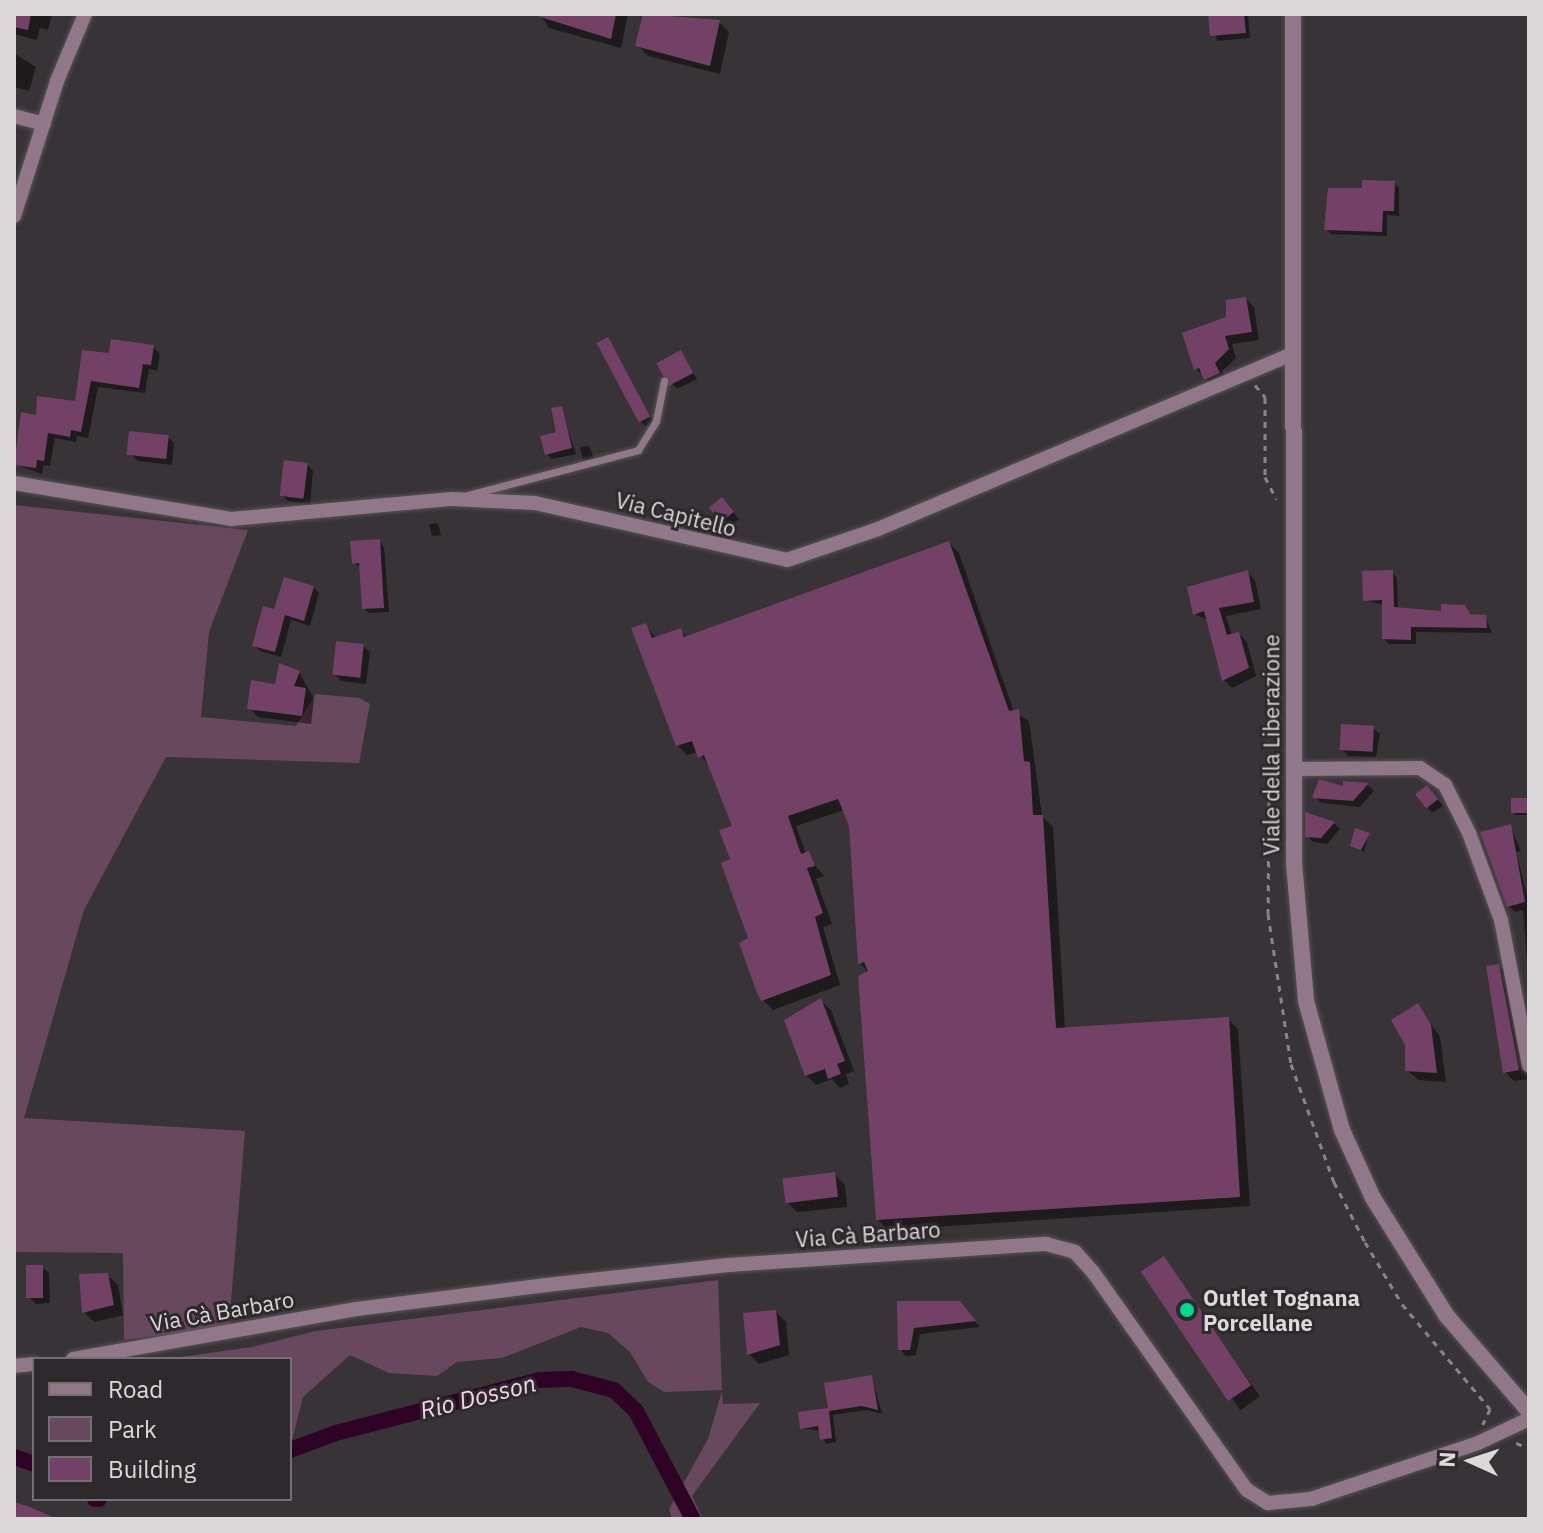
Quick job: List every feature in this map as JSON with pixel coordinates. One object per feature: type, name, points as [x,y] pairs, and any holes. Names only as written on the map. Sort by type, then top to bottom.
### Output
[{"type":"street","points":[[14,216],[85,14]]},
{"type":"street","name":"Viale della Liberazione","points":[[1293,14],[1293,769],[1300,962],[1319,1057],[1342,1130],[1415,1273],[1469,1346],[1529,1411]]},
{"type":"street","points":[[14,116],[44,124]]},
{"type":"street","name":"Via Capitello","points":[[14,483],[231,519],[452,499],[535,503],[787,560],[878,529],[1293,354]]},
{"type":"street","points":[[1293,769],[1420,768],[1445,785],[1469,833],[1501,920],[1529,1065]]},
{"type":"street","name":"Via Cà Barbaro","points":[[84,1357],[357,1309],[546,1285],[728,1265],[1046,1244],[1075,1252],[1093,1272],[1247,1490],[1268,1503],[1311,1499],[1478,1443],[1529,1419]]},
{"type":"lane","points":[[452,499],[638,450],[656,421],[664,381]]},
{"type":"green space","points":[[14,505],[248,530],[209,632],[201,717],[296,726],[316,694],[360,698],[370,704],[359,763],[166,757],[84,910],[24,1118],[245,1131],[229,1327],[124,1340],[123,1253],[14,1252]]},
{"type":"green space","points":[[718,1280],[722,1390],[664,1392],[648,1382],[630,1352],[608,1333],[581,1327],[502,1358],[457,1362],[437,1376],[389,1373],[350,1355],[303,1397],[292,1440],[292,1357],[180,1357],[252,1347],[316,1331]]},
{"type":"green space","points":[[722,1391],[723,1404],[760,1403],[692,1496],[703,1519],[672,1519],[669,1509],[708,1439]]},
{"type":"building","points":[[14,14],[31,14],[28,30],[14,27]]},
{"type":"building","points":[[531,14],[616,14],[611,39]]},
{"type":"building","points":[[643,14],[720,20],[710,66],[635,46]]},
{"type":"building","points":[[1208,14],[1244,14],[1246,33],[1210,36]]},
{"type":"building","points":[[1362,180],[1395,181],[1394,211],[1383,211],[1382,232],[1324,230],[1328,188],[1362,188]]},
{"type":"building","points":[[1246,297],[1252,332],[1225,336],[1229,349],[1215,363],[1220,373],[1204,380],[1199,368],[1194,370],[1182,333],[1226,317],[1226,300]]},
{"type":"building","points":[[608,337],[650,416],[639,423],[597,343]]},
{"type":"building","points":[[111,339],[154,345],[151,365],[143,364],[139,388],[91,381],[81,432],[71,430],[70,437],[48,433],[44,461],[37,460],[36,468],[14,465],[21,412],[36,415],[37,396],[75,401],[82,350],[109,353]]},
{"type":"building","points":[[681,350],[693,373],[668,386],[656,363]]},
{"type":"building","points":[[562,406],[572,448],[545,455],[540,436],[556,432],[551,408]]},
{"type":"building","points":[[129,431],[169,435],[166,459],[126,455]]},
{"type":"building","points":[[284,460],[308,463],[303,499],[280,496]]},
{"type":"building","points":[[722,497],[734,512],[721,522],[709,508]]},
{"type":"building","points":[[380,539],[384,608],[362,609],[359,563],[352,564],[350,541]]},
{"type":"building","points":[[949,541],[1009,711],[1019,709],[1024,761],[1030,762],[1033,815],[1043,815],[1056,1028],[1229,1017],[1240,1197],[876,1220],[858,976],[868,971],[864,962],[858,964],[849,826],[838,799],[788,816],[801,854],[809,851],[815,866],[807,868],[823,913],[815,917],[831,975],[761,1001],[756,990],[739,943],[748,938],[721,863],[730,859],[719,830],[732,826],[704,755],[698,758],[692,741],[676,746],[631,628],[646,623],[652,638],[681,628],[684,637]]},
{"type":"building","points":[[1248,570],[1254,602],[1219,608],[1227,635],[1239,632],[1249,668],[1222,681],[1204,611],[1193,615],[1187,587]]},
{"type":"building","points":[[1393,570],[1394,607],[1441,611],[1441,604],[1465,605],[1470,614],[1486,615],[1487,628],[1411,627],[1411,640],[1382,639],[1382,600],[1363,601],[1362,571]]},
{"type":"building","points":[[284,577],[314,586],[304,621],[285,615],[275,652],[252,646],[263,606],[274,609]]},
{"type":"building","points":[[336,641],[364,644],[360,678],[332,675]]},
{"type":"building","points":[[279,663],[300,671],[294,686],[306,688],[302,716],[247,709],[251,680],[275,684]]},
{"type":"building","points":[[1341,724],[1374,726],[1373,752],[1340,750]]},
{"type":"building","points":[[1319,779],[1343,786],[1343,781],[1369,783],[1353,801],[1312,798]]},
{"type":"building","points":[[1427,785],[1438,799],[1426,808],[1415,794]]},
{"type":"building","points":[[1511,798],[1528,798],[1528,813],[1511,813]]},
{"type":"building","points":[[1305,812],[1335,822],[1321,838],[1305,837]]},
{"type":"building","points":[[1511,824],[1525,902],[1507,907],[1480,832]]},
{"type":"building","points":[[1355,828],[1370,833],[1361,850],[1350,846]]},
{"type":"building","points":[[1499,964],[1519,1070],[1503,1073],[1486,966]]},
{"type":"building","points":[[821,998],[845,1061],[837,1064],[841,1074],[828,1079],[825,1069],[805,1076],[784,1020]]},
{"type":"building","points":[[1418,1003],[1431,1025],[1437,1073],[1405,1071],[1405,1045],[1391,1020]]},
{"type":"building","points":[[835,1172],[838,1197],[785,1203],[782,1178]]},
{"type":"building","points":[[1164,1256],[1251,1385],[1228,1401],[1141,1272]]},
{"type":"building","points":[[26,1265],[43,1265],[43,1298],[26,1298]]},
{"type":"building","points":[[108,1273],[114,1305],[82,1313],[79,1274]]},
{"type":"building","points":[[897,1301],[960,1301],[976,1321],[914,1328],[910,1350],[898,1350]]},
{"type":"building","points":[[776,1310],[780,1345],[747,1355],[743,1313]]},
{"type":"building","points":[[872,1375],[878,1410],[862,1406],[829,1411],[832,1438],[820,1440],[818,1426],[800,1429],[798,1412],[828,1408],[824,1383]]},
{"type":"building","points":[[14,1502],[30,1507],[57,1519],[14,1519]]},
{"type":"waterway","name":"Rio Dosson","points":[[292,1449],[336,1433],[539,1380],[572,1379],[614,1390],[636,1411],[693,1519]]},
{"type":"waterway","name":"Rio Dosson","points":[[14,1457],[32,1463]]},
{"type":"place","name":"Outlet Tognana Porcellane","points":[[1187,1310]]}]
